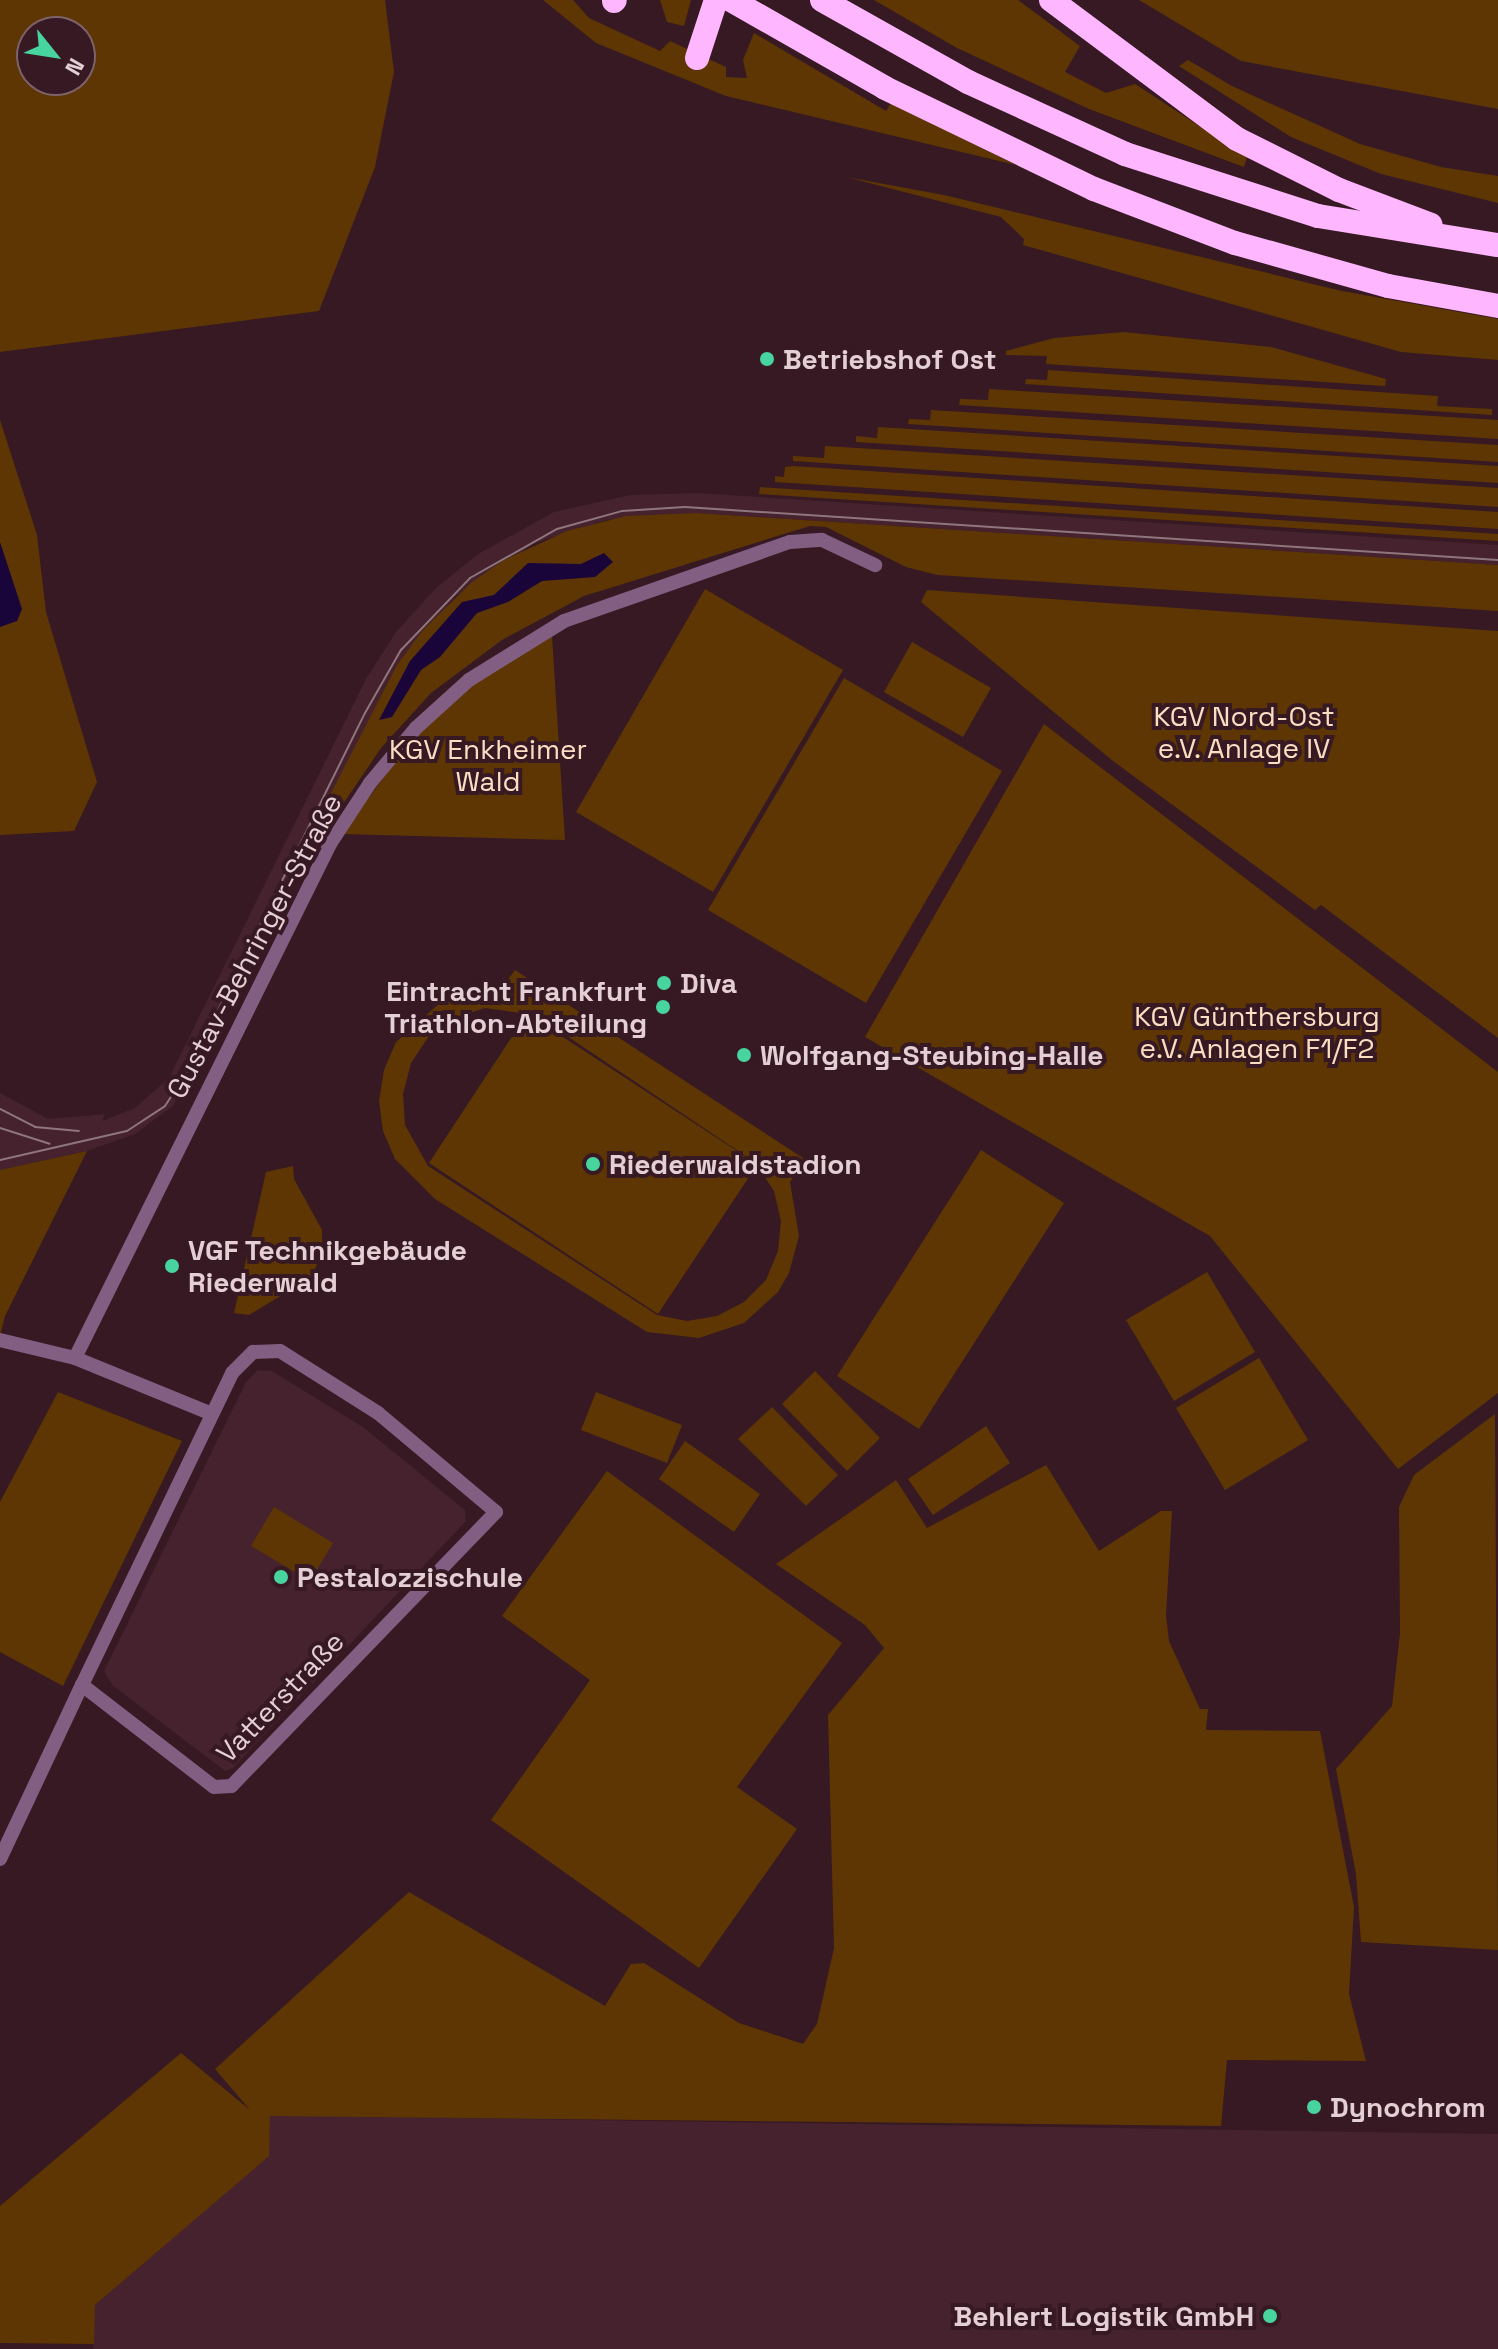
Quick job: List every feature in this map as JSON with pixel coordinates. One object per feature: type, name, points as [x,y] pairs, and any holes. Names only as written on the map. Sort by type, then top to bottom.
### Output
[{"type":"highway","points":[[697,58],[716,0]]},
{"type":"highway","points":[[731,0],[985,140],[1094,189],[1235,243],[1388,286],[1498,306]]},
{"type":"highway","points":[[822,0],[968,82],[1125,154],[1318,216],[1498,245]]},
{"type":"highway","points":[[1051,0],[1237,139],[1339,190],[1470,241]]},
{"type":"street","name":"Gustav-Behringer-Straße","points":[[75,1358],[330,844],[370,783],[416,728],[490,665],[579,616],[790,542],[822,540],[875,565]]},
{"type":"street","points":[[0,1340],[75,1358],[212,1414],[0,1859]]},
{"type":"street","name":"Vatterstraße","points":[[82,1685],[214,1787],[231,1786],[496,1512],[378,1413],[280,1351],[262,1349],[245,1357],[212,1414]]},
{"type":"shaded area","points":[[698,493],[1498,545],[1498,565],[696,513],[606,520],[535,543],[456,596],[397,665],[173,1106],[135,1134],[87,1151],[0,1170],[0,1093],[48,1119],[105,1114],[102,1121],[135,1108],[169,1078],[366,679],[396,632],[436,588],[478,554],[554,512],[630,495]]},
{"type":"shaded area","points":[[0,542],[22,609],[17,621],[0,627]]},
{"type":"shaded area","points":[[604,553],[613,562],[595,577],[542,581],[508,602],[477,613],[440,657],[421,670],[392,717],[379,720],[410,661],[462,602],[494,595],[528,563],[581,564]]},
{"type":"shaded area","name":"Pestalozzischule","points":[[258,1370],[272,1371],[363,1427],[465,1510],[466,1521],[233,1768],[225,1771],[112,1685],[104,1671],[246,1382]]},
{"type":"shaded area","points":[[270,2115],[1498,2134],[1498,2349],[93,2349],[95,2305],[268,2156]]},
{"type":"green space","points":[[0,0],[385,0],[394,72],[375,167],[319,311],[0,352]]},
{"type":"green space","points":[[543,0],[573,0],[589,18],[660,51],[670,41],[726,67],[726,77],[747,78],[743,60],[754,33],[886,111],[891,103],[1016,165],[726,96],[596,43]]},
{"type":"green space","points":[[660,0],[691,0],[684,26],[667,22]]},
{"type":"green space","points":[[874,0],[1018,0],[1080,46],[1065,72],[1106,93],[1135,84],[1247,157],[1244,167],[1089,109],[957,48]]},
{"type":"green space","points":[[1139,0],[1498,0],[1498,109],[1241,61]]},
{"type":"green space","points":[[1188,60],[1232,86],[1360,144],[1441,167],[1498,176],[1498,203],[1381,174],[1291,137],[1179,66]]},
{"type":"green space","points":[[846,177],[944,195],[1342,291],[1498,319],[1498,360],[1401,352],[1023,245],[1024,239],[1001,217]]},
{"type":"green space","points":[[1124,332],[1271,347],[1386,379],[1385,386],[1046,364],[1047,356],[1006,355],[1006,351],[1054,338]]},
{"type":"green space","points":[[1048,370],[1438,396],[1437,406],[1492,409],[1492,415],[1025,384],[1026,379],[1047,380]]},
{"type":"green space","points":[[989,389],[1498,420],[1498,439],[959,405],[960,399],[988,400]]},
{"type":"green space","points":[[931,410],[1498,445],[1498,462],[908,424],[909,419],[930,420]]},
{"type":"green space","points":[[0,420],[37,535],[46,612],[97,782],[74,831],[0,835]]},
{"type":"green space","points":[[878,427],[1498,466],[1498,483],[856,442],[856,436],[877,438]]},
{"type":"green space","points":[[825,446],[1498,488],[1498,507],[793,461],[793,456],[824,458]]},
{"type":"green space","points":[[785,467],[1498,512],[1498,529],[775,482],[775,476],[784,477]]},
{"type":"green space","points":[[760,487],[1498,534],[1498,541],[759,494]]},
{"type":"green space","points":[[696,513],[1498,565],[1498,611],[937,575],[906,567],[826,527],[810,526],[584,596],[502,640],[431,693],[381,748],[324,832],[313,828],[397,665],[423,630],[471,583],[504,560],[567,531],[626,516]]},
{"type":"green space","points":[[705,589],[843,670],[713,892],[576,812]]},
{"type":"green space","name":"KGV Nord-Ost e.V. Anlage IV","points":[[927,590],[1498,631],[1498,1038],[1321,905],[1315,910],[1113,761],[921,602]]},
{"type":"green space","name":"KGV Enkheimer Wald","points":[[552,636],[565,840],[342,834],[415,735],[463,690]]},
{"type":"green space","points":[[912,642],[991,688],[963,737],[884,692]]},
{"type":"green space","points":[[844,678],[1002,771],[866,1003],[708,910]]},
{"type":"green space","name":"KGV Günthersburg e.V. Anlagen F1/F2","points":[[1044,724],[1498,1072],[1498,1393],[1398,1469],[1210,1236],[865,1037]]},
{"type":"green space","name":"Riederwaldstadion","points":[[515,970],[806,1160],[790,1182],[799,1236],[789,1273],[778,1292],[744,1323],[699,1338],[647,1332],[435,1199],[395,1159],[383,1131],[379,1101],[384,1070],[396,1042],[441,1002],[470,992],[500,990]],"holes":[[[485,1008],[527,1014],[429,1163],[658,1314],[757,1165],[774,1191],[781,1221],[778,1251],[766,1280],[744,1302],[717,1316],[687,1321],[657,1315],[428,1166],[405,1125],[403,1094],[411,1063],[429,1036],[454,1018]],[[528,1014],[546,1022],[747,1157],[746,1157]]]},
{"type":"green space","points":[[981,1150],[1064,1203],[919,1429],[837,1376]]},
{"type":"green space","points":[[87,1151],[5,1316],[0,1336],[0,1170]]},
{"type":"green space","points":[[293,1166],[294,1179],[322,1230],[322,1251],[312,1277],[249,1315],[234,1313],[266,1172]]},
{"type":"green space","points":[[1207,1272],[1255,1352],[1174,1401],[1126,1320]]},
{"type":"green space","points":[[1259,1358],[1308,1440],[1225,1490],[1176,1408]]},
{"type":"green space","points":[[815,1371],[880,1438],[847,1471],[782,1404]]},
{"type":"green space","points":[[58,1392],[182,1441],[63,1686],[0,1652],[0,1502]]},
{"type":"green space","points":[[596,1392],[682,1425],[667,1463],[581,1430]]},
{"type":"green space","points":[[772,1407],[838,1475],[806,1506],[738,1439]]},
{"type":"green space","points":[[1495,1414],[1498,1950],[1361,1942],[1356,1874],[1336,1769],[1392,1706],[1400,1633],[1399,1507],[1414,1475]]},
{"type":"green space","points":[[986,1426],[1010,1463],[933,1515],[908,1479]]},
{"type":"green space","points":[[685,1441],[760,1494],[734,1532],[659,1479]]},
{"type":"green space","points":[[1046,1465],[1099,1551],[1161,1511],[1172,1511],[1166,1615],[1169,1641],[1200,1709],[1208,1709],[1206,1730],[1320,1731],[1354,1907],[1349,1994],[1366,2061],[1227,2060],[1221,2126],[270,2116],[269,2156],[95,2305],[94,2344],[0,2343],[0,2206],[181,2053],[250,2110],[215,2069],[409,1892],[605,2006],[631,1964],[644,1963],[739,2023],[803,2044],[817,2024],[834,1948],[828,1715],[884,1648],[865,1625],[776,1564],[896,1480],[927,1528]]},
{"type":"green space","points":[[607,1471],[842,1643],[737,1787],[797,1829],[699,1968],[491,1820],[590,1680],[502,1616]]},
{"type":"green space","points":[[274,1507],[333,1543],[310,1581],[251,1546]]},
{"type":"tram line","points":[[0,1160],[127,1131],[165,1106],[189,1069],[365,713],[401,650],[470,578],[557,529],[622,511],[685,507],[1498,560]]},
{"type":"tram line","points":[[0,1109],[35,1127],[79,1131]]},
{"type":"tram line","points":[[0,1128],[50,1144]]},
{"type":"place","name":"Betriebshof Ost","points":[[767,359]]},
{"type":"place","name":"Diva","points":[[664,983]]},
{"type":"place","name":"Eintracht Frankfurt Triathlon-Abteilung","points":[[663,1007]]},
{"type":"place","name":"Wolfgang-Steubing-Halle","points":[[744,1055]]},
{"type":"place","name":"Riederwaldstadion","points":[[593,1164]]},
{"type":"place","name":"VGF Technikgebäude Riederwald","points":[[172,1266]]},
{"type":"place","name":"Pestalozzischule","points":[[281,1577]]},
{"type":"place","name":"Dynochrom","points":[[1314,2107]]},
{"type":"place","name":"Behlert Logistik GmbH","points":[[1270,2316]]}]
